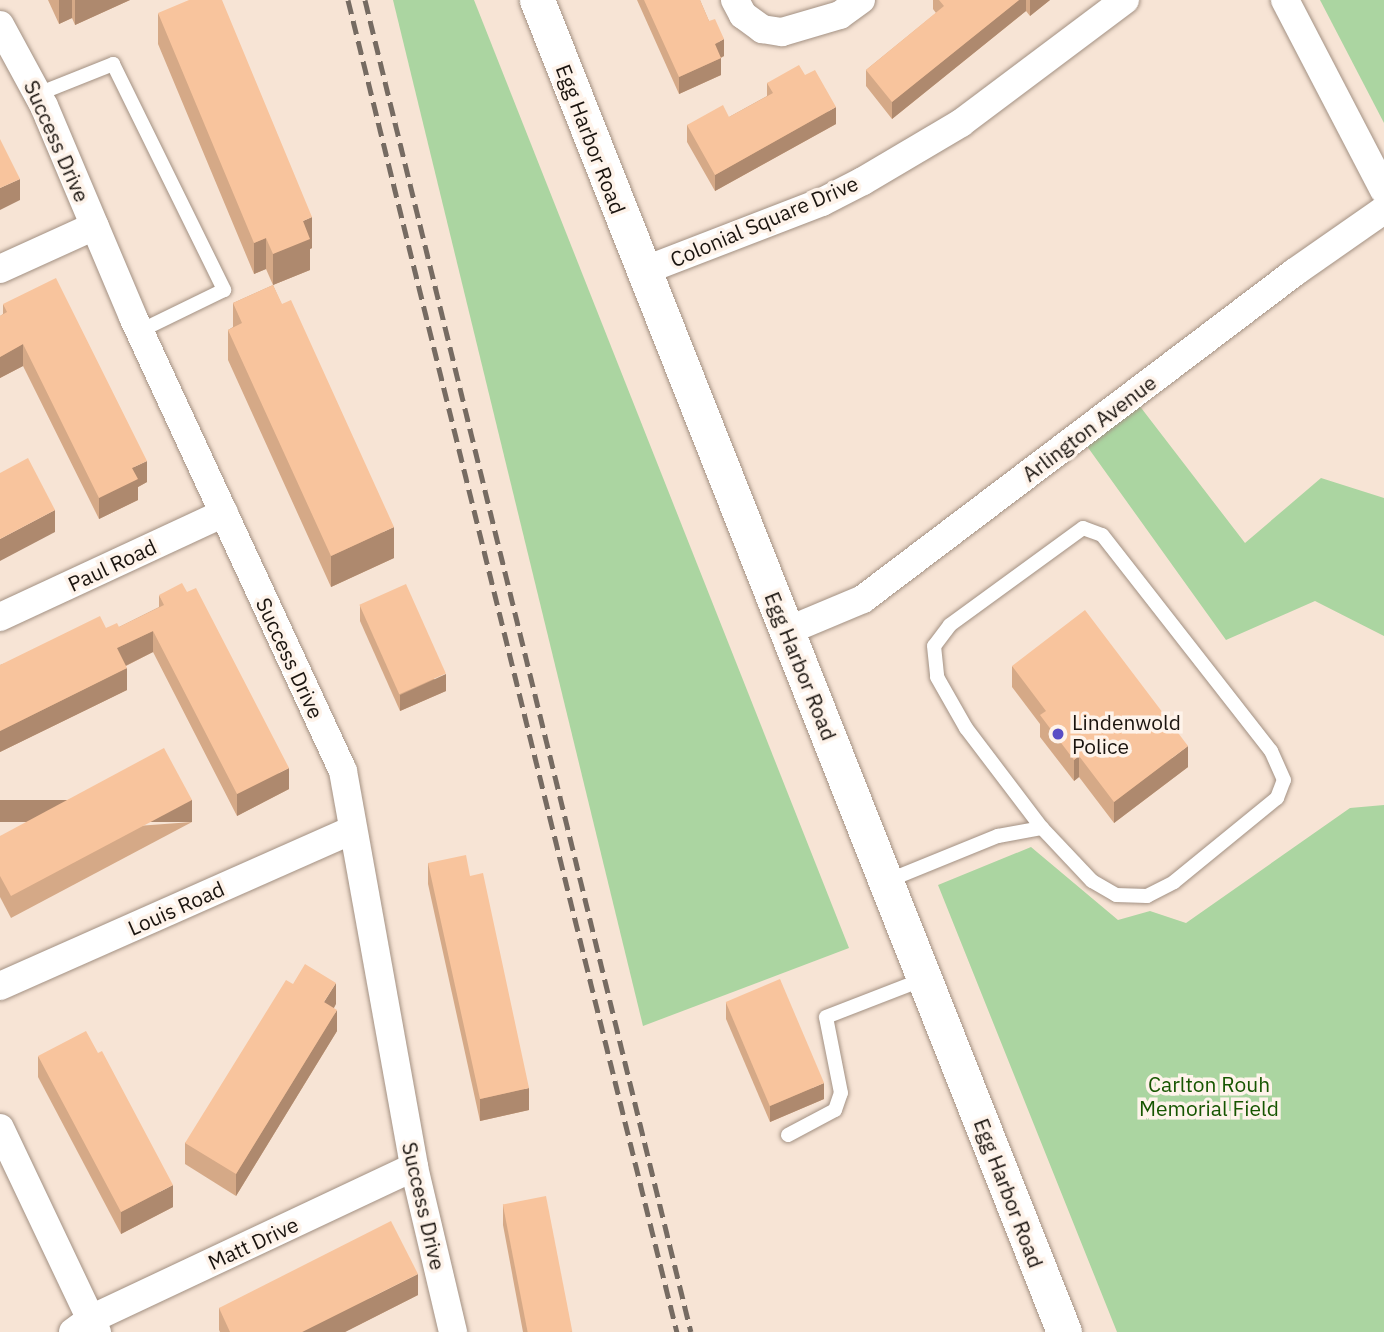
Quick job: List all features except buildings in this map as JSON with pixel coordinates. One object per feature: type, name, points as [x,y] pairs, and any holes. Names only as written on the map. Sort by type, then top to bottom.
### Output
[{"type":"street","name":"Egg Harbor Road","points":[[537,0],[1064,1332]]},
{"type":"street","points":[[735,0],[743,15],[762,29],[782,32],[840,15],[860,0]]},
{"type":"street","name":"Colonial Square Drive","points":[[643,271],[822,202],[863,180],[961,123],[1125,0]]},
{"type":"street","points":[[1285,0],[1384,190]]},
{"type":"street","name":"Success Drive","points":[[0,25],[38,94],[140,331],[343,771],[414,1167],[453,1332]]},
{"type":"street","name":"Arlington Avenue","points":[[787,631],[863,599],[1284,280],[1384,210]]},
{"type":"street","points":[[0,269],[95,226]]},
{"type":"street","name":"Paul Road","points":[[0,617],[223,513]]},
{"type":"street","name":"Louis Road","points":[[0,986],[352,830]]},
{"type":"street","points":[[0,1128],[87,1327]]},
{"type":"street","name":"Matt Drive","points":[[87,1327],[414,1167]]},
{"type":"lane","points":[[38,94],[113,64],[224,290],[140,331]]},
{"type":"lane","points":[[1083,528],[1102,535],[1109,543],[1271,751],[1284,780],[1276,798],[1174,882],[1147,896],[1116,895],[1093,881],[1042,828],[966,728],[937,677],[934,646],[950,625],[1083,528]]},
{"type":"lane","points":[[887,881],[998,836],[1042,828]]},
{"type":"lane","points":[[788,1135],[835,1110],[841,1093],[825,1017],[925,979]]},
{"type":"green space","points":[[393,0],[474,0],[849,948],[643,1026]]},
{"type":"green space","points":[[1320,0],[1384,0],[1384,123]]},
{"type":"green space","points":[[1132,396],[1245,543],[1321,478],[1384,498],[1384,636],[1315,601],[1226,640],[1079,435]]},
{"type":"green space","name":"Carlton Rouh Memorial Field","points":[[1384,805],[1384,1332],[1117,1332],[938,885],[1031,847],[1118,920],[1150,911],[1186,923],[1350,808]]},
{"type":"railway","points":[[348,0],[677,1332]]},
{"type":"railway","points":[[365,0],[691,1332]]},
{"type":"place","name":"Lindenwold Police","points":[[1058,734]]}]
